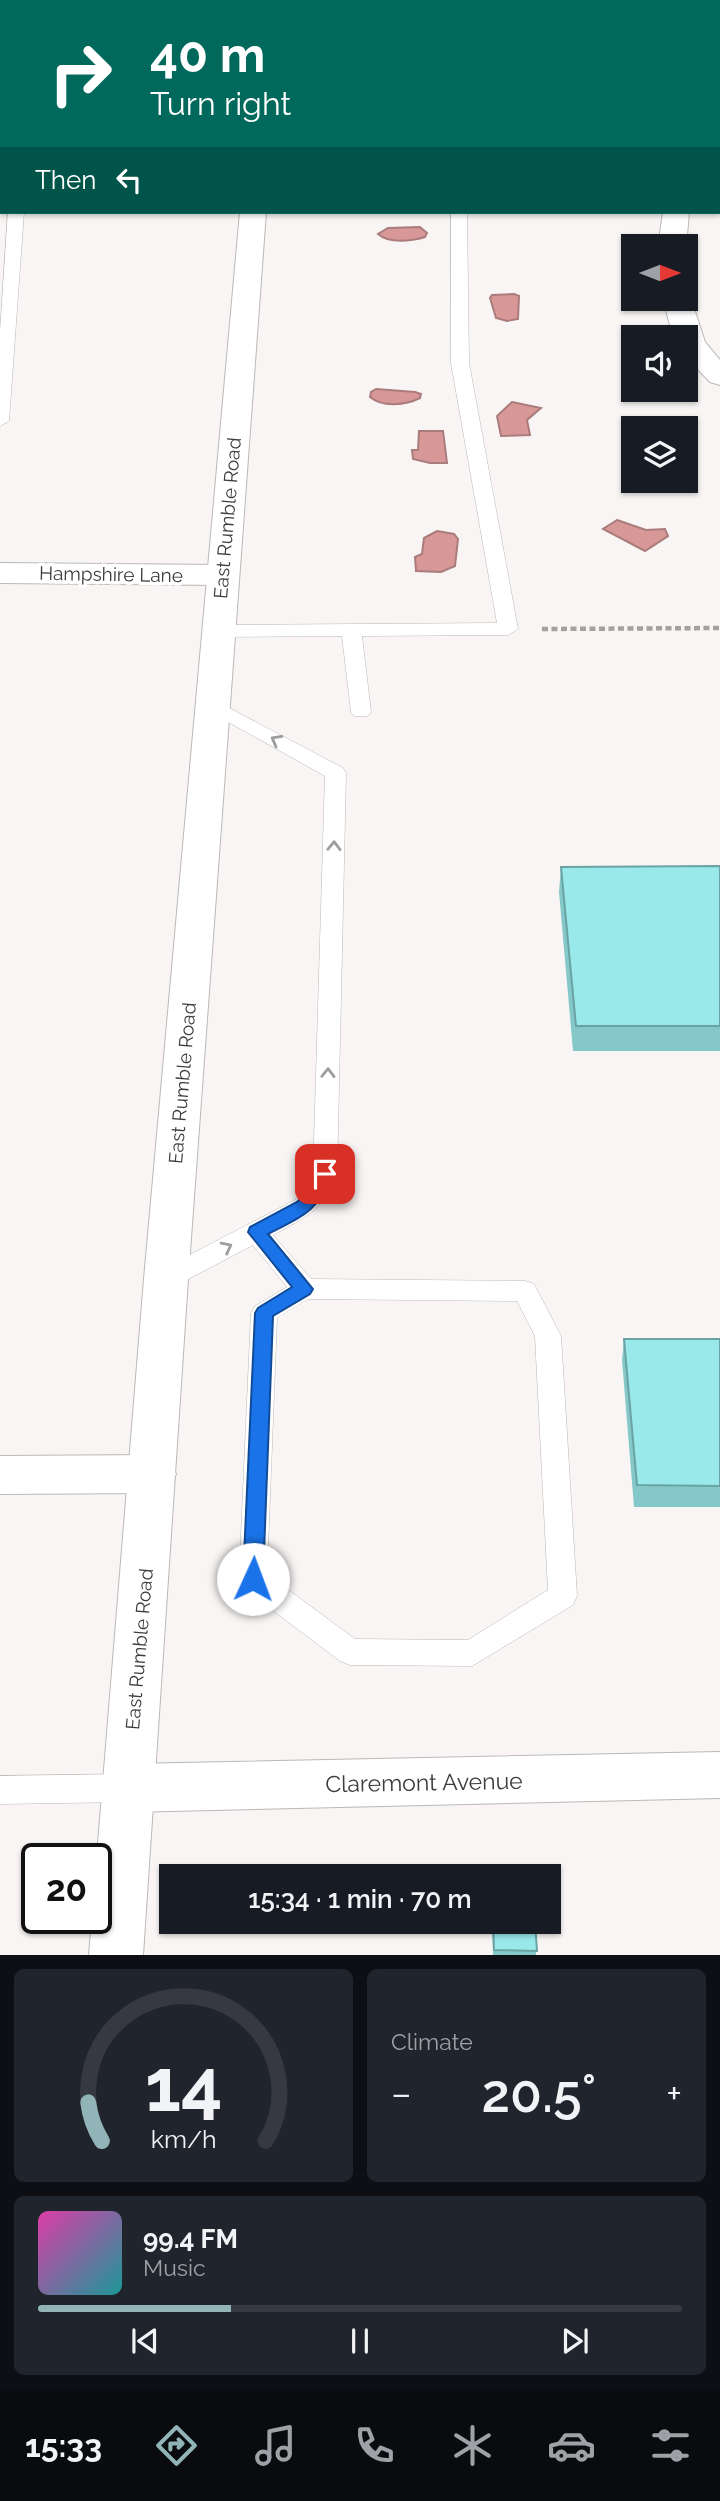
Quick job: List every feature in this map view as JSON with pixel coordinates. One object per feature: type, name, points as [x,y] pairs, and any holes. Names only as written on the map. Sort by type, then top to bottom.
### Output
[{"type":"street","name":"East Rumble Road","points":[[116,1955],[166,1279],[253,214]]},
{"type":"street","points":[[673,234],[676,214]]},
{"type":"street","points":[[679,312],[682,331],[706,363],[720,376]]},
{"type":"street","name":"Hampshire Lane","points":[[0,573],[222,575]]},
{"type":"street","points":[[0,1475],[153,1474]]},
{"type":"street","name":"Claremont Avenue","points":[[128,1788],[720,1775]]},
{"type":"lane","points":[[218,631],[508,629],[460,363],[459,214]]},
{"type":"lane","points":[[0,421],[8,355],[10,215]]},
{"type":"lane","points":[[351,630],[361,712]]},
{"type":"lane","points":[[166,1279],[304,1207],[316,1194],[325,1174],[336,773],[212,705]]},
{"type":"lane","points":[[257,1232],[304,1289],[525,1291],[548,1336],[563,1596],[472,1653],[350,1652],[253,1579],[264,1313],[304,1289]]},
{"type":"lane","points":[[0,1790],[128,1788]]},
{"type":"path","points":[[508,629],[720,628]]},
{"type":"shaded area","points":[[420,227],[427,233],[425,237],[414,240],[388,239],[378,234],[388,228]]},
{"type":"shaded area","points":[[492,295],[519,296],[518,319],[507,321],[496,318],[490,298]]},
{"type":"shaded area","points":[[376,389],[421,394],[420,398],[408,402],[388,404],[370,397],[371,392]]},
{"type":"shaded area","points":[[512,402],[541,408],[527,420],[530,435],[501,436],[497,416]]},
{"type":"shaded area","points":[[419,431],[443,431],[447,463],[413,459],[412,450],[418,450]]},
{"type":"shaded area","points":[[617,520],[646,530],[665,529],[668,536],[645,551],[603,529]]},
{"type":"shaded area","points":[[437,531],[454,534],[458,539],[455,566],[441,572],[416,571],[415,557],[422,554],[424,538]]},
{"type":"building","points":[[720,866],[720,1026],[576,1026],[561,867]]},
{"type":"building","points":[[624,1339],[720,1339],[720,1486],[637,1485]]},
{"type":"building","points":[[493,1934],[536,1934],[537,1951],[494,1950]]},
{"type":"route","points":[[253,1579],[264,1313],[304,1289],[257,1232],[304,1207],[316,1194],[325,1174]]}]
